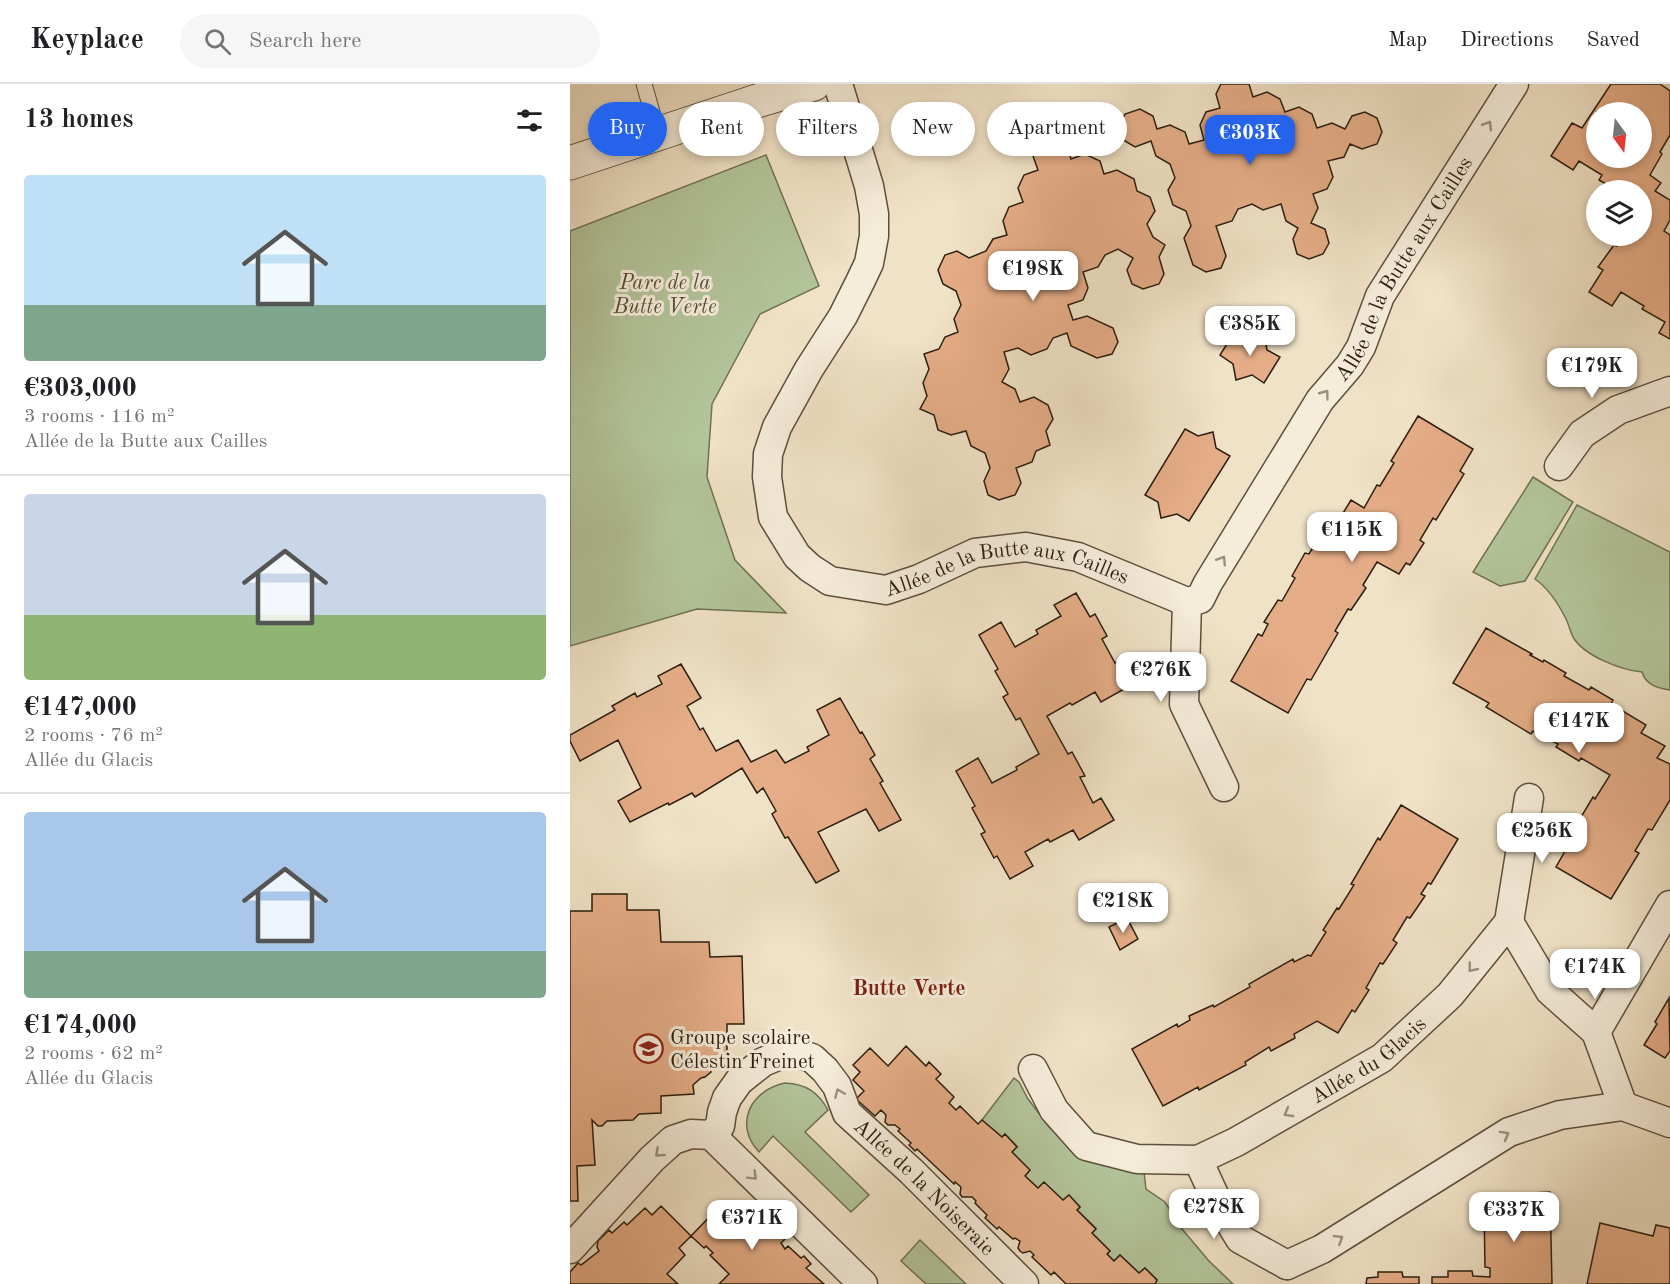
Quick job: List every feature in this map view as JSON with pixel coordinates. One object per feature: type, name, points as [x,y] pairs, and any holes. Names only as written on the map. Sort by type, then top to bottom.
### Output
[{"type":"street","points":[[667,130],[814,84]]},
{"type":"street","name":"Allée de la Butte aux Cailles","points":[[838,84],[869,186],[874,214],[874,236],[868,263],[860,282],[843,316],[809,369],[777,427],[768,454],[766,477],[773,517],[797,556],[830,581],[886,590],[919,579],[975,553],[1026,547],[1078,557],[1187,602],[1200,599],[1320,400],[1350,364],[1368,332],[1380,296],[1514,84]]},
{"type":"street","points":[[570,163],[591,156]]},
{"type":"street","points":[[1559,466],[1582,434],[1618,410],[1670,391]]},
{"type":"street","points":[[1187,602],[1184,704],[1224,787]]},
{"type":"street","name":"Allée du Glacis","points":[[1033,1069],[1054,1110],[1086,1146],[1137,1159],[1198,1160],[1236,1142],[1383,1059],[1450,995],[1509,922],[1529,798]]},
{"type":"street","points":[[1596,1032],[1670,905]]},
{"type":"street","points":[[1509,922],[1550,991],[1596,1032],[1623,1106]]},
{"type":"street","name":"Allée de la Noiseraie","points":[[711,1135],[720,1126],[727,1098],[739,1081],[763,1062],[780,1055],[795,1053],[812,1058],[837,1086],[847,1113],[911,1171],[1024,1284]]},
{"type":"street","points":[[1198,1160],[1216,1198],[1240,1239],[1287,1274],[1509,1132],[1560,1114],[1623,1106],[1670,1123]]},
{"type":"street","points":[[570,1249],[652,1159],[673,1140],[691,1134],[711,1135],[863,1284]]},
{"type":"lane","points":[[644,84],[649,102]]},
{"type":"green space","name":"Parc de la Butte Verte","points":[[766,155],[819,286],[760,314],[712,404],[707,477],[735,560],[786,613],[697,609],[570,646],[570,231]]},
{"type":"green space","points":[[1533,477],[1573,502],[1525,581],[1500,586],[1473,572]]},
{"type":"green space","points":[[1577,505],[1670,552],[1670,690],[1653,685],[1646,680],[1642,672],[1614,665],[1585,650],[1573,637],[1553,597],[1535,579]]},
{"type":"green space","points":[[1014,1078],[1050,1128],[1082,1152],[1144,1172],[1146,1189],[1165,1202],[1182,1229],[1209,1261],[1233,1284],[1155,1284],[1157,1280],[1145,1268],[1139,1273],[1120,1255],[1114,1261],[1107,1254],[1110,1251],[1092,1233],[1096,1228],[1077,1210],[1080,1207],[1069,1195],[1063,1200],[1038,1188],[1025,1176],[1030,1170],[1012,1152],[1017,1146],[1005,1134],[1002,1137],[982,1120]]},
{"type":"green space","points":[[785,1083],[811,1090],[828,1110],[805,1132],[869,1195],[851,1212],[773,1136],[759,1152],[751,1141],[747,1130],[747,1120],[755,1101],[773,1087]]},
{"type":"green space","points":[[920,1240],[966,1284],[926,1284],[901,1261]]},
{"type":"building","points":[[1221,84],[1249,84],[1253,97],[1267,92],[1280,99],[1285,112],[1299,107],[1312,114],[1317,128],[1332,123],[1345,129],[1352,116],[1365,112],[1377,118],[1382,132],[1377,144],[1362,149],[1350,144],[1344,157],[1328,161],[1333,177],[1327,189],[1313,194],[1318,208],[1311,223],[1325,229],[1329,243],[1323,254],[1309,259],[1297,254],[1293,239],[1298,228],[1286,221],[1281,204],[1263,210],[1252,204],[1238,209],[1232,221],[1216,226],[1226,256],[1221,268],[1206,272],[1193,265],[1184,238],[1191,226],[1186,211],[1173,205],[1168,190],[1175,178],[1170,164],[1156,156],[1151,141],[1135,147],[1127,142],[1127,113],[1140,109],[1153,116],[1157,129],[1170,125],[1185,132],[1189,144],[1204,140],[1200,125],[1206,112],[1220,108],[1216,94]]},
{"type":"building","points":[[1611,84],[1660,84],[1670,91],[1670,135],[1650,175],[1661,183],[1655,191],[1670,200],[1670,220],[1664,231],[1670,235],[1670,339],[1659,333],[1665,322],[1642,309],[1644,306],[1621,292],[1612,306],[1589,292],[1603,270],[1598,267],[1613,246],[1652,246],[1652,180],[1599,180],[1602,175],[1590,168],[1652,168],[1652,102],[1599,102]]},
{"type":"building","points":[[1586,122],[1586,165],[1579,161],[1573,170],[1551,156],[1572,123],[1582,128]]},
{"type":"building","points":[[1033,156],[1070,156],[1071,159],[1089,156],[1100,161],[1104,174],[1117,170],[1134,179],[1137,191],[1150,197],[1155,211],[1147,224],[1153,237],[1165,245],[1159,257],[1164,274],[1159,284],[1143,289],[1132,284],[1127,270],[1133,258],[1118,249],[1105,255],[1098,267],[1083,272],[1088,288],[1083,300],[1068,305],[1073,320],[1087,316],[1113,328],[1118,342],[1112,354],[1097,358],[1071,346],[1067,333],[1053,338],[1047,349],[1031,355],[1018,348],[1004,352],[1009,369],[1002,382],[1015,389],[1020,402],[1034,397],[1048,405],[1053,419],[1046,431],[1050,445],[1036,451],[1032,462],[1016,468],[1021,483],[1015,495],[999,500],[988,495],[984,481],[990,468],[985,453],[971,446],[966,431],[951,435],[938,430],[934,415],[920,409],[927,396],[923,383],[929,369],[924,354],[939,349],[945,337],[958,332],[954,319],[961,305],[956,291],[943,284],[938,270],[945,255],[957,251],[969,258],[986,251],[993,239],[1007,235],[1003,221],[1009,207],[1023,202],[1018,188],[1024,175],[1038,170]]},
{"type":"building","points":[[1235,331],[1249,338],[1264,334],[1267,350],[1280,357],[1264,383],[1252,375],[1236,380],[1233,364],[1220,355]]},
{"type":"building","points":[[1418,416],[1473,449],[1460,471],[1464,474],[1436,520],[1433,518],[1420,540],[1424,543],[1410,565],[1406,563],[1399,574],[1377,562],[1363,585],[1366,588],[1351,610],[1348,609],[1335,631],[1338,633],[1311,680],[1307,679],[1288,713],[1231,681],[1258,634],[1262,636],[1268,624],[1264,622],[1278,600],[1282,601],[1305,553],[1309,554],[1330,520],[1337,523],[1351,500],[1364,508],[1377,485],[1380,486],[1394,463],[1391,461]]},
{"type":"building","points":[[1185,429],[1198,436],[1213,432],[1216,448],[1230,456],[1189,521],[1177,514],[1161,518],[1158,502],[1145,495]]},
{"type":"building","points":[[1076,593],[1090,617],[1095,614],[1107,636],[1102,639],[1115,663],[1122,659],[1135,683],[1101,702],[1095,692],[1047,716],[1068,754],[1072,752],[1085,776],[1080,777],[1093,803],[1101,798],[1114,820],[1079,840],[1073,830],[1050,842],[1048,839],[1025,852],[1033,866],[1010,879],[997,856],[994,858],[981,834],[985,832],[972,808],[975,806],[956,771],[978,758],[992,783],[1017,770],[1016,767],[1039,754],[1020,718],[1016,720],[1003,697],[1008,694],[995,671],[998,669],[979,635],[1001,622],[1015,647],[1038,634],[1036,630],[1061,616],[1054,605]]},
{"type":"building","points":[[1486,628],[1532,654],[1530,655],[1566,673],[1564,676],[1589,690],[1591,687],[1613,700],[1611,704],[1646,725],[1641,733],[1665,746],[1657,758],[1670,764],[1670,800],[1652,830],[1648,829],[1635,851],[1639,853],[1611,899],[1556,867],[1569,844],[1566,842],[1593,797],[1595,799],[1610,775],[1581,758],[1579,761],[1556,747],[1558,744],[1533,731],[1531,734],[1486,707],[1489,703],[1453,683]]},
{"type":"building","points":[[681,664],[701,698],[687,706],[700,730],[703,728],[716,751],[738,740],[751,762],[776,750],[785,763],[809,751],[807,747],[829,735],[817,710],[840,698],[875,755],[870,759],[883,781],[880,783],[901,820],[879,831],[866,809],[818,832],[839,871],[816,883],[788,837],[785,838],[772,814],[776,811],[763,788],[757,793],[742,768],[695,797],[692,793],[630,822],[618,801],[641,788],[618,740],[580,761],[570,741],[570,735],[615,710],[612,706],[635,693],[637,697],[662,684],[658,676]]},
{"type":"building","points":[[1401,805],[1458,839],[1431,884],[1428,883],[1421,894],[1425,896],[1410,918],[1407,917],[1393,940],[1397,943],[1383,964],[1380,963],[1366,988],[1369,990],[1355,1012],[1352,1010],[1338,1033],[1317,1021],[1294,1034],[1295,1038],[1271,1051],[1269,1047],[1245,1062],[1246,1065],[1163,1106],[1132,1049],[1177,1024],[1178,1027],[1190,1020],[1189,1016],[1213,1005],[1214,1007],[1250,987],[1249,984],[1293,959],[1294,962],[1308,955],[1311,956],[1326,932],[1323,930],[1354,885],[1351,884]]},
{"type":"building","name":"Groupe scolaire Célestin Freinet","points":[[592,894],[627,894],[627,910],[659,910],[661,942],[709,942],[710,957],[742,956],[744,1024],[727,1024],[727,1058],[719,1058],[710,1067],[711,1072],[693,1085],[694,1094],[661,1096],[661,1113],[639,1114],[633,1120],[607,1121],[602,1126],[598,1126],[592,1120],[595,1165],[577,1166],[578,1201],[570,1201],[570,911],[592,911]]},
{"type":"building","points":[[1127,918],[1138,939],[1120,950],[1109,927]]},
{"type":"building","points":[[1669,998],[1670,1051],[1665,1058],[1644,1045]]},
{"type":"building","points":[[906,1046],[926,1066],[929,1062],[941,1074],[936,1079],[954,1097],[949,1103],[956,1110],[960,1106],[978,1124],[982,1120],[1002,1137],[1005,1134],[1017,1147],[1012,1152],[1030,1170],[1025,1176],[1038,1188],[1044,1182],[1063,1200],[1069,1195],[1080,1207],[1077,1210],[1096,1229],[1092,1233],[1110,1251],[1107,1254],[1114,1261],[1120,1255],[1139,1273],[1145,1268],[1157,1280],[1155,1284],[1066,1284],[1054,1272],[1051,1275],[1032,1257],[1034,1255],[1030,1251],[1023,1253],[1020,1251],[1018,1248],[1020,1241],[1013,1239],[999,1227],[997,1229],[985,1218],[987,1215],[972,1197],[962,1197],[961,1187],[955,1182],[954,1184],[917,1149],[915,1151],[909,1145],[911,1143],[898,1131],[900,1129],[885,1122],[886,1115],[881,1110],[875,1116],[856,1099],[864,1091],[853,1080],[860,1072],[853,1065],[870,1048],[888,1066]]},
{"type":"building","points":[[1550,1192],[1552,1284],[1432,1284],[1432,1277],[1448,1277],[1448,1271],[1472,1271],[1473,1276],[1490,1277],[1490,1268],[1485,1267],[1484,1204],[1497,1203],[1497,1195]]},
{"type":"building","points":[[736,1204],[754,1221],[757,1219],[768,1229],[773,1224],[784,1235],[785,1239],[781,1243],[785,1249],[788,1246],[801,1258],[804,1256],[811,1264],[806,1268],[824,1284],[719,1284],[729,1274],[710,1255],[713,1253],[706,1246],[704,1248],[691,1236],[721,1205],[729,1211]]},
{"type":"building","points":[[661,1206],[691,1236],[679,1248],[685,1255],[667,1274],[678,1284],[570,1284],[570,1272],[578,1263],[581,1265],[599,1251],[598,1241],[609,1230],[612,1233],[624,1222],[627,1225],[645,1208],[652,1215]]},
{"type":"building","points":[[1600,1223],[1653,1236],[1656,1225],[1670,1228],[1670,1284],[1587,1284]]},
{"type":"building","points":[[1378,1272],[1402,1272],[1403,1277],[1419,1277],[1419,1284],[1366,1284],[1367,1278],[1378,1277]]},
{"type":"place","name":"Groupe scolaire Célestin Freinet","points":[[649,1049]]},
{"type":"district","name":"Butte Verte","points":[[909,987]]}]
